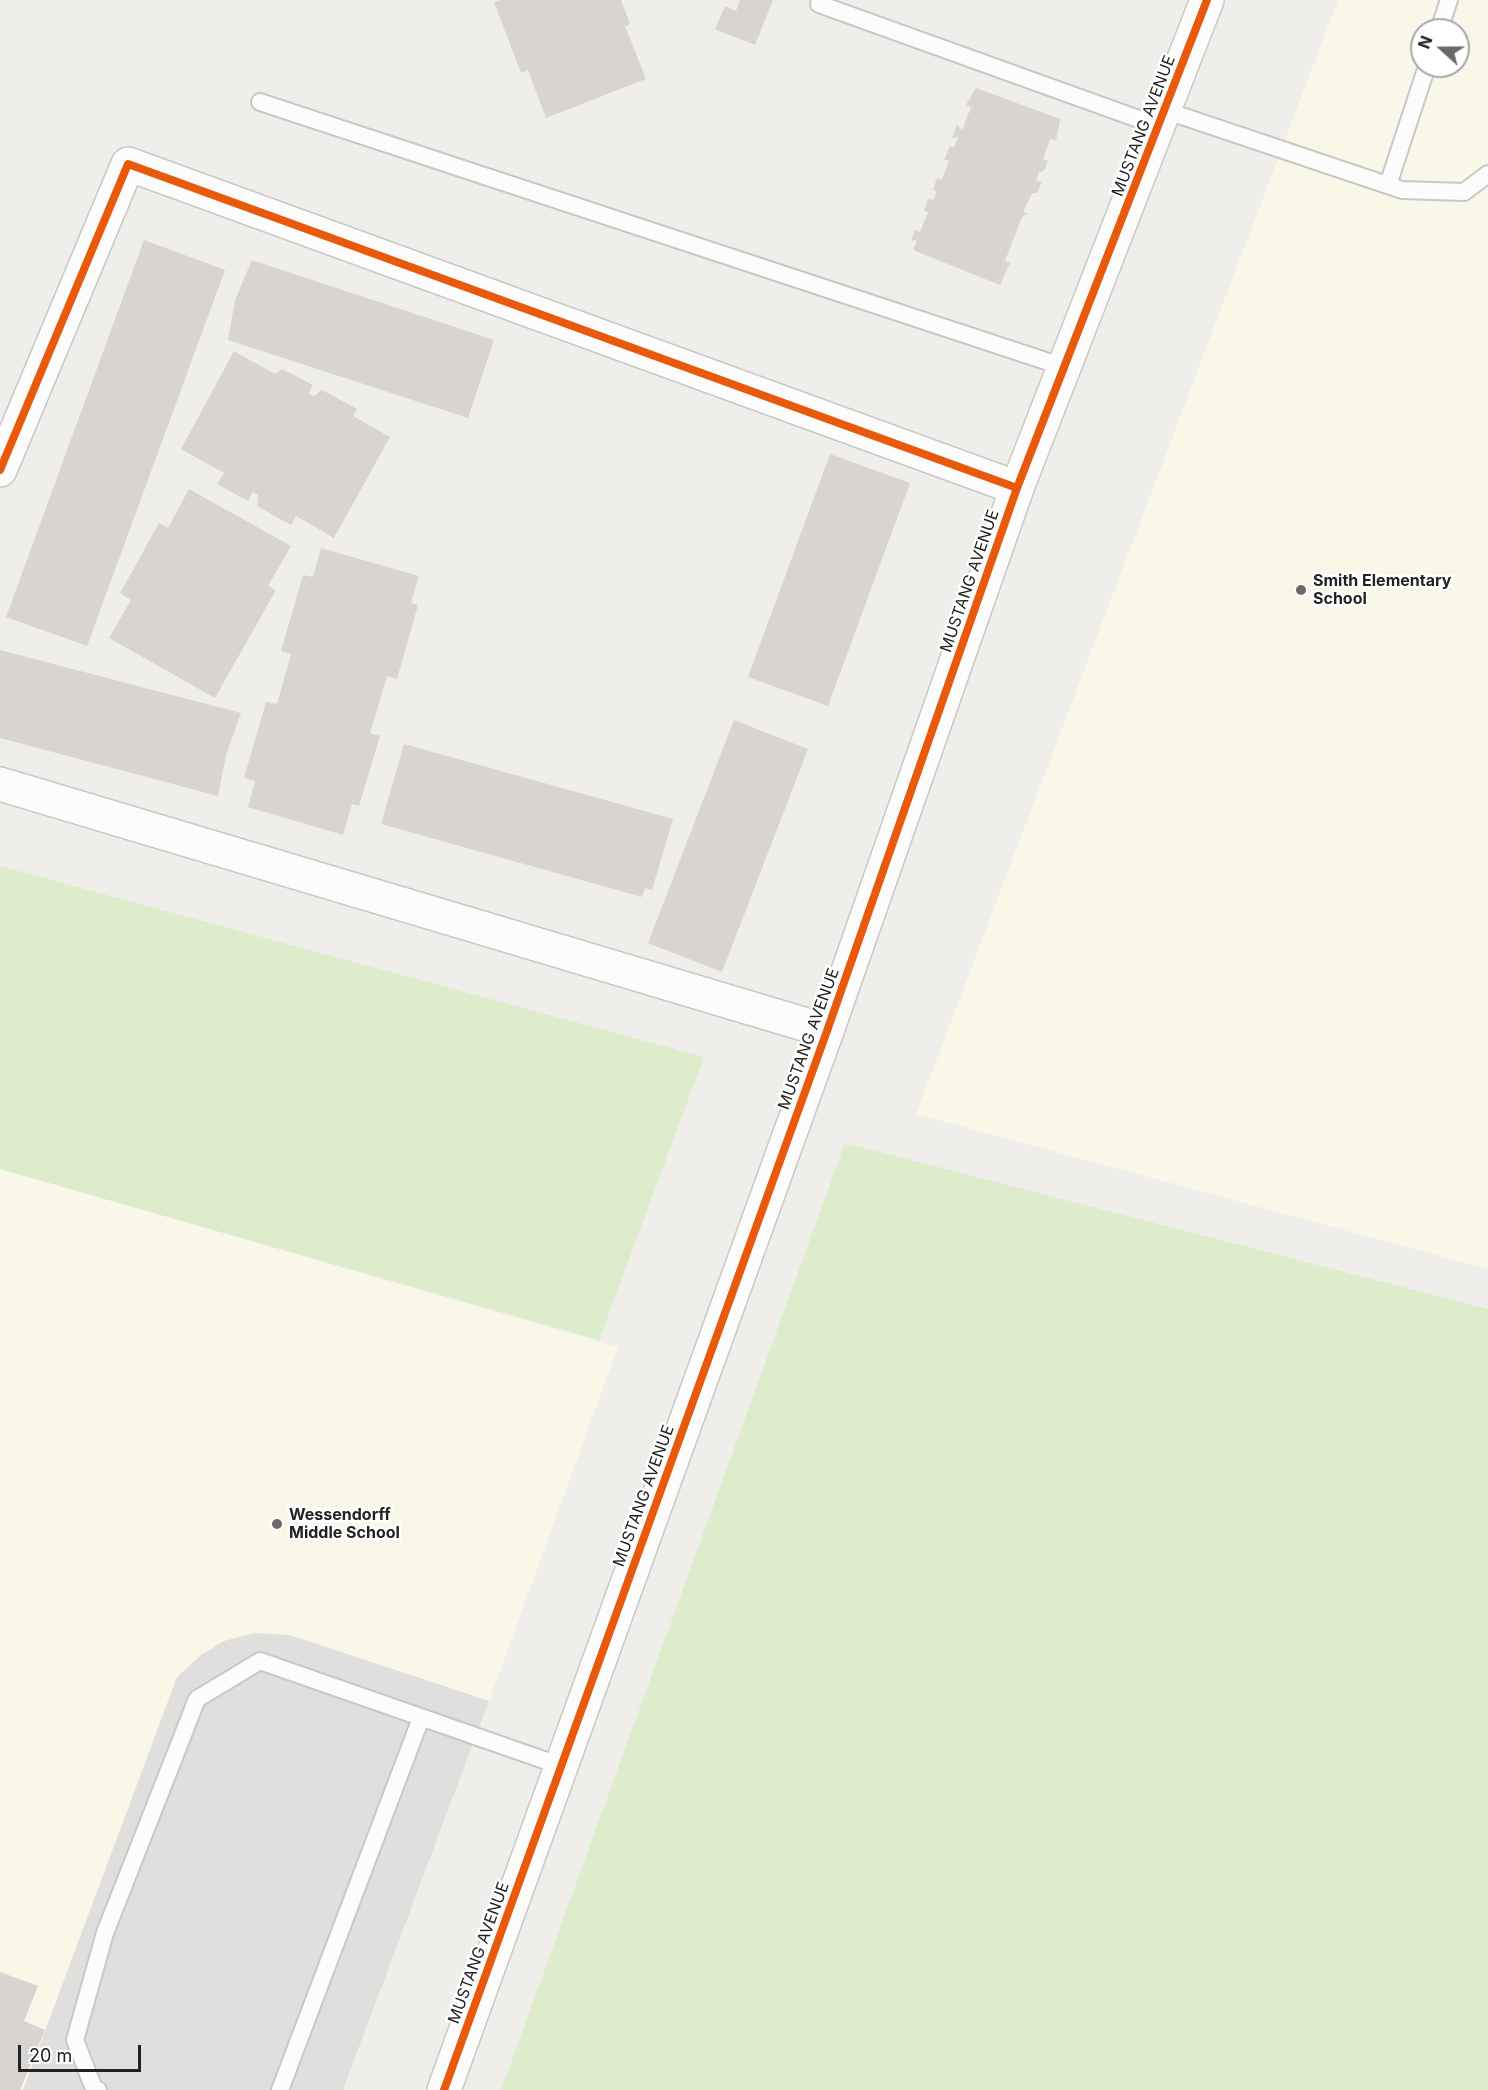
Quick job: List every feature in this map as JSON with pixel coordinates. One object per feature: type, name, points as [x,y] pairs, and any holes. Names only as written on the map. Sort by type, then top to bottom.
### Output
[{"type":"street","name":"MUSTANG AVENUE","points":[[444,2090],[827,1031],[1017,488],[1208,0]]},
{"type":"street","points":[[0,470],[128,164],[1017,488]]},
{"type":"street","points":[[0,784],[827,1031]]},
{"type":"lane","points":[[1443,18],[1449,0]]},
{"type":"lane","points":[[819,4],[1161,118],[1402,190],[1464,192],[1488,174]]},
{"type":"lane","points":[[1388,185],[1423,78]]},
{"type":"lane","points":[[260,102],[1064,367]]},
{"type":"lane","points":[[98,2090],[94,2089],[75,2040],[105,1933],[197,1699],[260,1661],[561,1766]]},
{"type":"lane","points":[[280,2090],[421,1718]]},
{"type":"shaded area","name":"Smith Elementary School","points":[[1338,0],[1488,0],[1488,1269],[916,1114]]},
{"type":"shaded area","name":"Wessendorff Middle School","points":[[0,1169],[618,1347],[489,1701],[343,2090],[0,2090]]},
{"type":"shaded area","points":[[254,1633],[290,1635],[489,1701],[343,2090],[23,2090],[177,1677],[201,1655],[224,1641]]},
{"type":"green space","points":[[0,866],[704,1057],[599,1340],[0,1169]]},
{"type":"green space","points":[[845,1143],[1488,1309],[1488,2090],[501,2090]]},
{"type":"building","points":[[501,0],[621,0],[630,24],[625,26],[646,79],[546,118],[528,70],[521,73],[494,2]]},
{"type":"building","points":[[740,0],[773,0],[755,45],[715,29],[725,6],[736,11]]},
{"type":"building","points":[[976,88],[1060,119],[1056,141],[1050,139],[1043,159],[1048,161],[1044,171],[1039,172],[1036,181],[1042,182],[1037,193],[1032,193],[1023,212],[1028,214],[1022,217],[1005,261],[1010,263],[1000,285],[913,250],[917,240],[911,241],[915,230],[920,232],[928,212],[924,211],[928,199],[933,200],[937,191],[933,190],[937,178],[942,180],[949,160],[944,160],[950,146],[954,148],[958,137],[952,138],[957,125],[962,130],[971,107],[966,105]]},
{"type":"building","points":[[144,240],[225,270],[87,646],[6,617]]},
{"type":"building","points":[[252,260],[494,340],[468,418],[228,340],[235,300]]},
{"type":"building","points":[[234,351],[275,374],[282,369],[313,385],[308,394],[314,396],[322,390],[357,409],[353,416],[390,437],[334,538],[296,516],[291,525],[257,506],[258,495],[253,492],[248,501],[217,484],[224,473],[181,449]]},
{"type":"building","points":[[830,454],[910,483],[828,706],[748,677]]},
{"type":"building","points":[[189,489],[291,546],[268,586],[276,590],[215,698],[109,638],[131,600],[120,593],[159,523],[168,528]]},
{"type":"building","points":[[321,548],[419,576],[411,603],[418,605],[397,679],[387,676],[370,733],[380,736],[359,806],[352,804],[343,835],[248,807],[255,781],[244,778],[266,702],[277,704],[291,654],[281,651],[303,575],[313,577]]},
{"type":"building","points":[[0,650],[241,713],[226,755],[218,796],[0,738]]},
{"type":"building","points":[[734,720],[808,749],[722,972],[648,943]]},
{"type":"building","points":[[404,744],[673,819],[652,890],[645,888],[642,897],[381,824]]},
{"type":"building","points":[[0,1972],[38,1986],[24,2021],[45,2030],[20,2090],[0,2090]]},
{"type":"cycle path","points":[[444,2090],[827,1031],[1017,488],[1207,0]]},
{"type":"cycle path","points":[[0,470],[128,164],[1017,488]]},
{"type":"place","name":"Smith Elementary School","points":[[1301,590]]},
{"type":"place","name":"Wessendorff Middle School","points":[[277,1524]]}]
